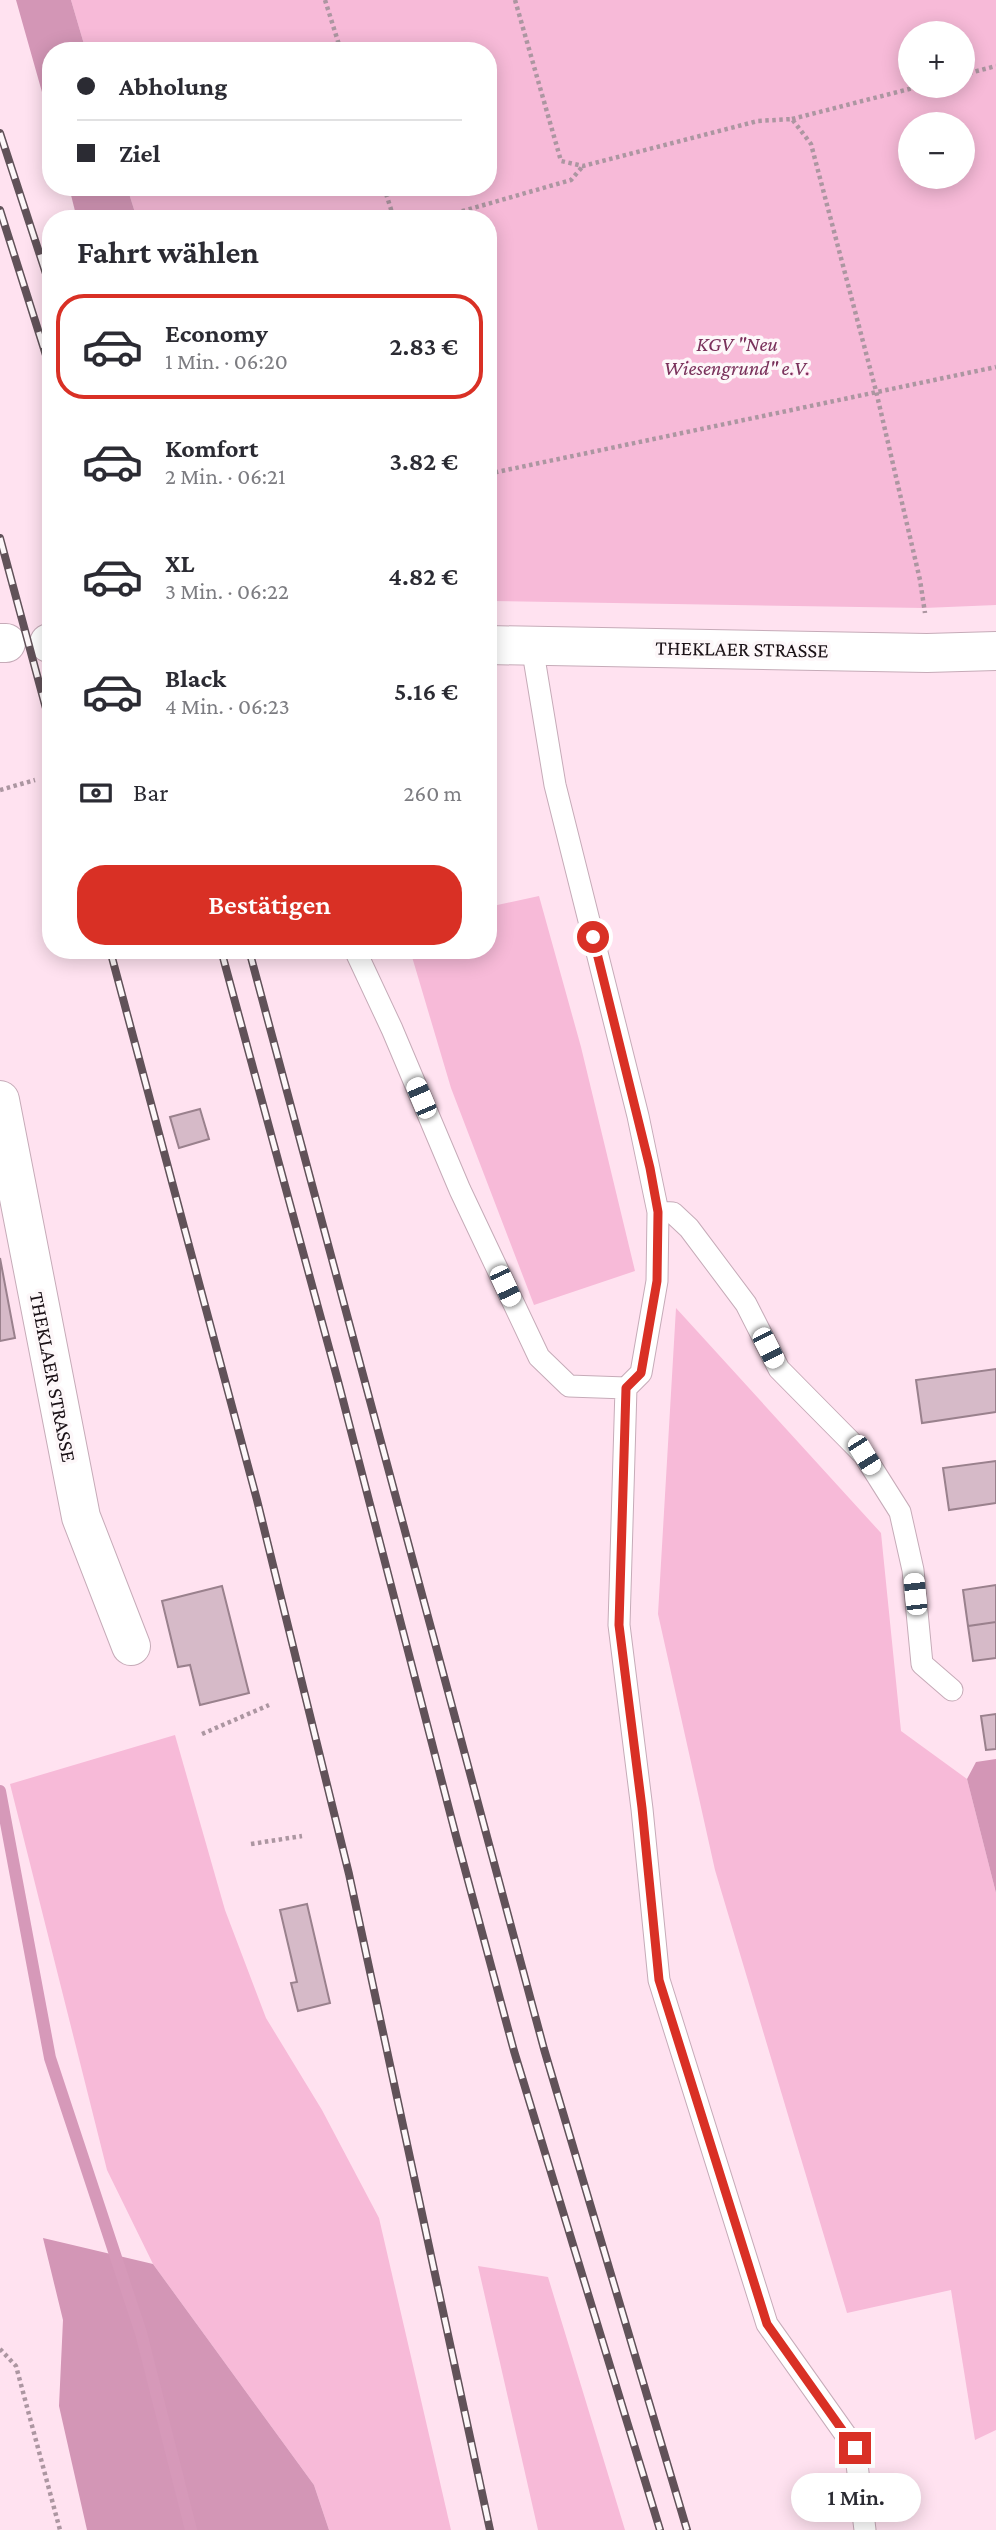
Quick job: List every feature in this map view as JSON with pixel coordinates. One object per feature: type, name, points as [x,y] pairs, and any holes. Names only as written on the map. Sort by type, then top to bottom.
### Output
[{"type":"street","name":"THEKLAER STRASSE","points":[[497,645],[927,653],[996,651]]},
{"type":"street","name":"THEKLAER STRASSE","points":[[2,1118],[81,1517],[131,1646]]},
{"type":"lane","points":[[532,646],[555,785],[641,1129],[658,1212],[657,1281],[641,1373],[626,1388],[619,1625],[642,1808],[659,1980],[767,2324],[855,2448],[865,2530]]},
{"type":"lane","points":[[359,959],[460,1190],[539,1357],[569,1386],[626,1388]]},
{"type":"lane","points":[[658,1212],[673,1213],[689,1228],[746,1304],[779,1369],[864,1455],[900,1512],[913,1570],[922,1664],[952,1690]]},
{"type":"path","points":[[325,0],[338,42]]},
{"type":"path","points":[[515,0],[561,161],[583,166],[758,121],[792,119],[898,92]]},
{"type":"path","points":[[975,72],[996,66]]},
{"type":"path","points":[[792,119],[811,144],[876,391],[920,580],[927,653]]},
{"type":"path","points":[[466,210],[571,180],[583,166]]},
{"type":"path","points":[[497,472],[996,367]]},
{"type":"path","points":[[0,790],[34,780]]},
{"type":"path","points":[[202,1734],[269,1705]]},
{"type":"path","points":[[251,1844],[303,1836]]},
{"type":"path","points":[[0,2349],[16,2366],[60,2530]]},
{"type":"green space","name":"KGV \"Neu Wiesengrund\" e.V.","points":[[71,0],[996,0],[996,605],[924,608],[497,601],[497,210],[134,210],[130,196],[497,196],[497,42],[83,42]]},
{"type":"green space","points":[[539,896],[581,1047],[635,1271],[534,1305],[451,1088],[413,959],[497,959],[497,905]]},
{"type":"green space","points":[[676,1308],[881,1533],[901,1731],[967,1779],[996,1893],[996,2430],[975,2440],[951,2290],[847,2313],[715,1870],[658,1614]]},
{"type":"green space","points":[[175,1735],[225,1910],[266,2018],[322,2110],[379,2218],[451,2530],[329,2530],[314,2485],[153,2264],[107,2170],[10,1784]]},
{"type":"green space","points":[[478,2266],[548,2277],[625,2530],[538,2530]]},
{"type":"shaded area","points":[[16,0],[71,0],[83,42],[42,42],[42,92]]},
{"type":"shaded area","points":[[71,196],[130,196],[134,210],[75,210]]},
{"type":"shaded area","points":[[996,1759],[996,1893],[967,1779],[976,1762]]},
{"type":"shaded area","points":[[43,2238],[153,2264],[314,2485],[329,2530],[87,2530],[59,2406],[63,2320]]},
{"type":"building","points":[[200,1109],[209,1139],[179,1148],[170,1117]]},
{"type":"building","points":[[0,1258],[15,1338],[0,1341]]},
{"type":"building","points":[[996,1369],[996,1412],[922,1423],[916,1380]]},
{"type":"building","points":[[996,1461],[996,1503],[949,1510],[943,1468]]},
{"type":"building","points":[[996,1585],[996,1622],[968,1626],[963,1590]]},
{"type":"building","points":[[222,1586],[249,1693],[200,1705],[190,1665],[178,1667],[162,1601]]},
{"type":"building","points":[[996,1622],[996,1658],[973,1661],[968,1626]]},
{"type":"building","points":[[996,1714],[996,1749],[986,1750],[981,1716]]},
{"type":"building","points":[[307,1904],[330,2003],[298,2011],[291,1983],[297,1982],[280,1910]]},
{"type":"waterway","points":[[0,1791],[50,2058],[141,2333],[191,2530]]},
{"type":"railway","points":[[0,133],[42,261]]},
{"type":"railway","points":[[0,210],[42,343]]},
{"type":"railway","points":[[0,538],[42,694]]},
{"type":"railway","points":[[112,959],[257,1500],[349,1874],[490,2530]]},
{"type":"railway","points":[[223,959],[338,1381],[514,2051],[660,2530]]},
{"type":"railway","points":[[251,959],[544,2049],[687,2530]]},
{"type":"route","points":[[593,937],[650,1168],[658,1212],[657,1281],[641,1373],[626,1388],[619,1625],[642,1808],[659,1980],[767,2324],[855,2448]]}]
